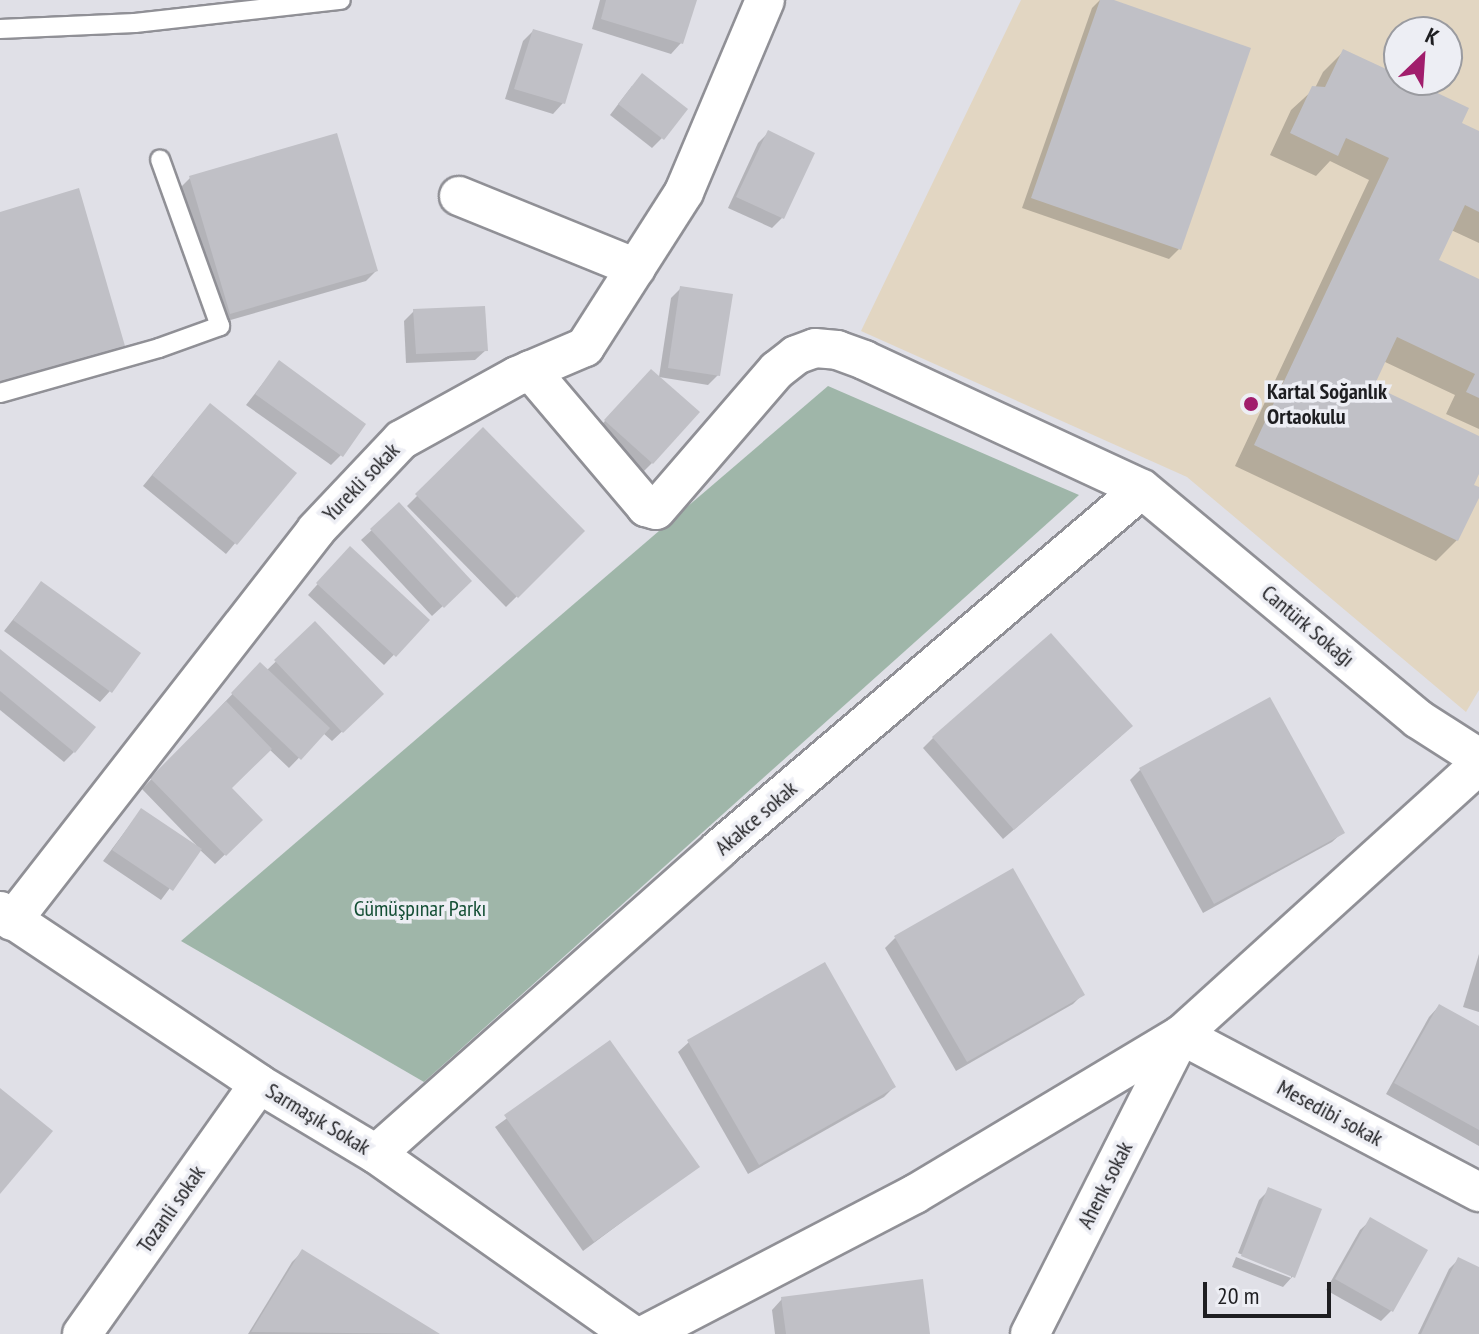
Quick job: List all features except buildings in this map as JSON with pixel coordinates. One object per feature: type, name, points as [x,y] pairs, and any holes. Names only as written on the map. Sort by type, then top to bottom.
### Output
[{"type":"street","name":"Yurekli sokak","points":[[4,917],[316,530],[401,440],[530,370],[585,347],[684,192],[765,0]]},
{"type":"street","points":[[459,196],[636,268]]},
{"type":"street","name":"Cantürk Sokağı","points":[[530,370],[646,507],[656,510],[777,370],[796,355],[815,348],[837,350],[864,360],[1142,489],[1418,719],[1479,758]]},
{"type":"street","name":"Akakce sokak","points":[[376,1154],[719,849],[1142,489]]},
{"type":"street","points":[[646,1334],[915,1194],[1181,1035],[1479,765]]},
{"type":"street","name":"Sarmaşık Sokak","points":[[4,917],[259,1084],[376,1154],[631,1334]]},
{"type":"street","name":"Mesedibi sokak","points":[[1181,1035],[1479,1192]]},
{"type":"street","name":"Ahenk sokak","points":[[1030,1334],[1181,1035]]},
{"type":"street","name":"Tozanli sokak","points":[[82,1334],[259,1084]]},
{"type":"lane","points":[[0,29],[135,23],[341,0]]},
{"type":"lane","points":[[0,393],[159,348],[220,326],[160,159]]},
{"type":"shaded area","name":"Kartal Soğanlık Ortaokulu","points":[[1021,0],[1479,0],[1479,690],[1466,712],[1187,477],[861,331]]},
{"type":"green space","name":"Gümüşpınar Parkı","points":[[828,386],[1079,495],[424,1082],[181,941]]},
{"type":"place","name":"Kartal Soğanlık Ortaokulu","points":[[1251,404]]}]
